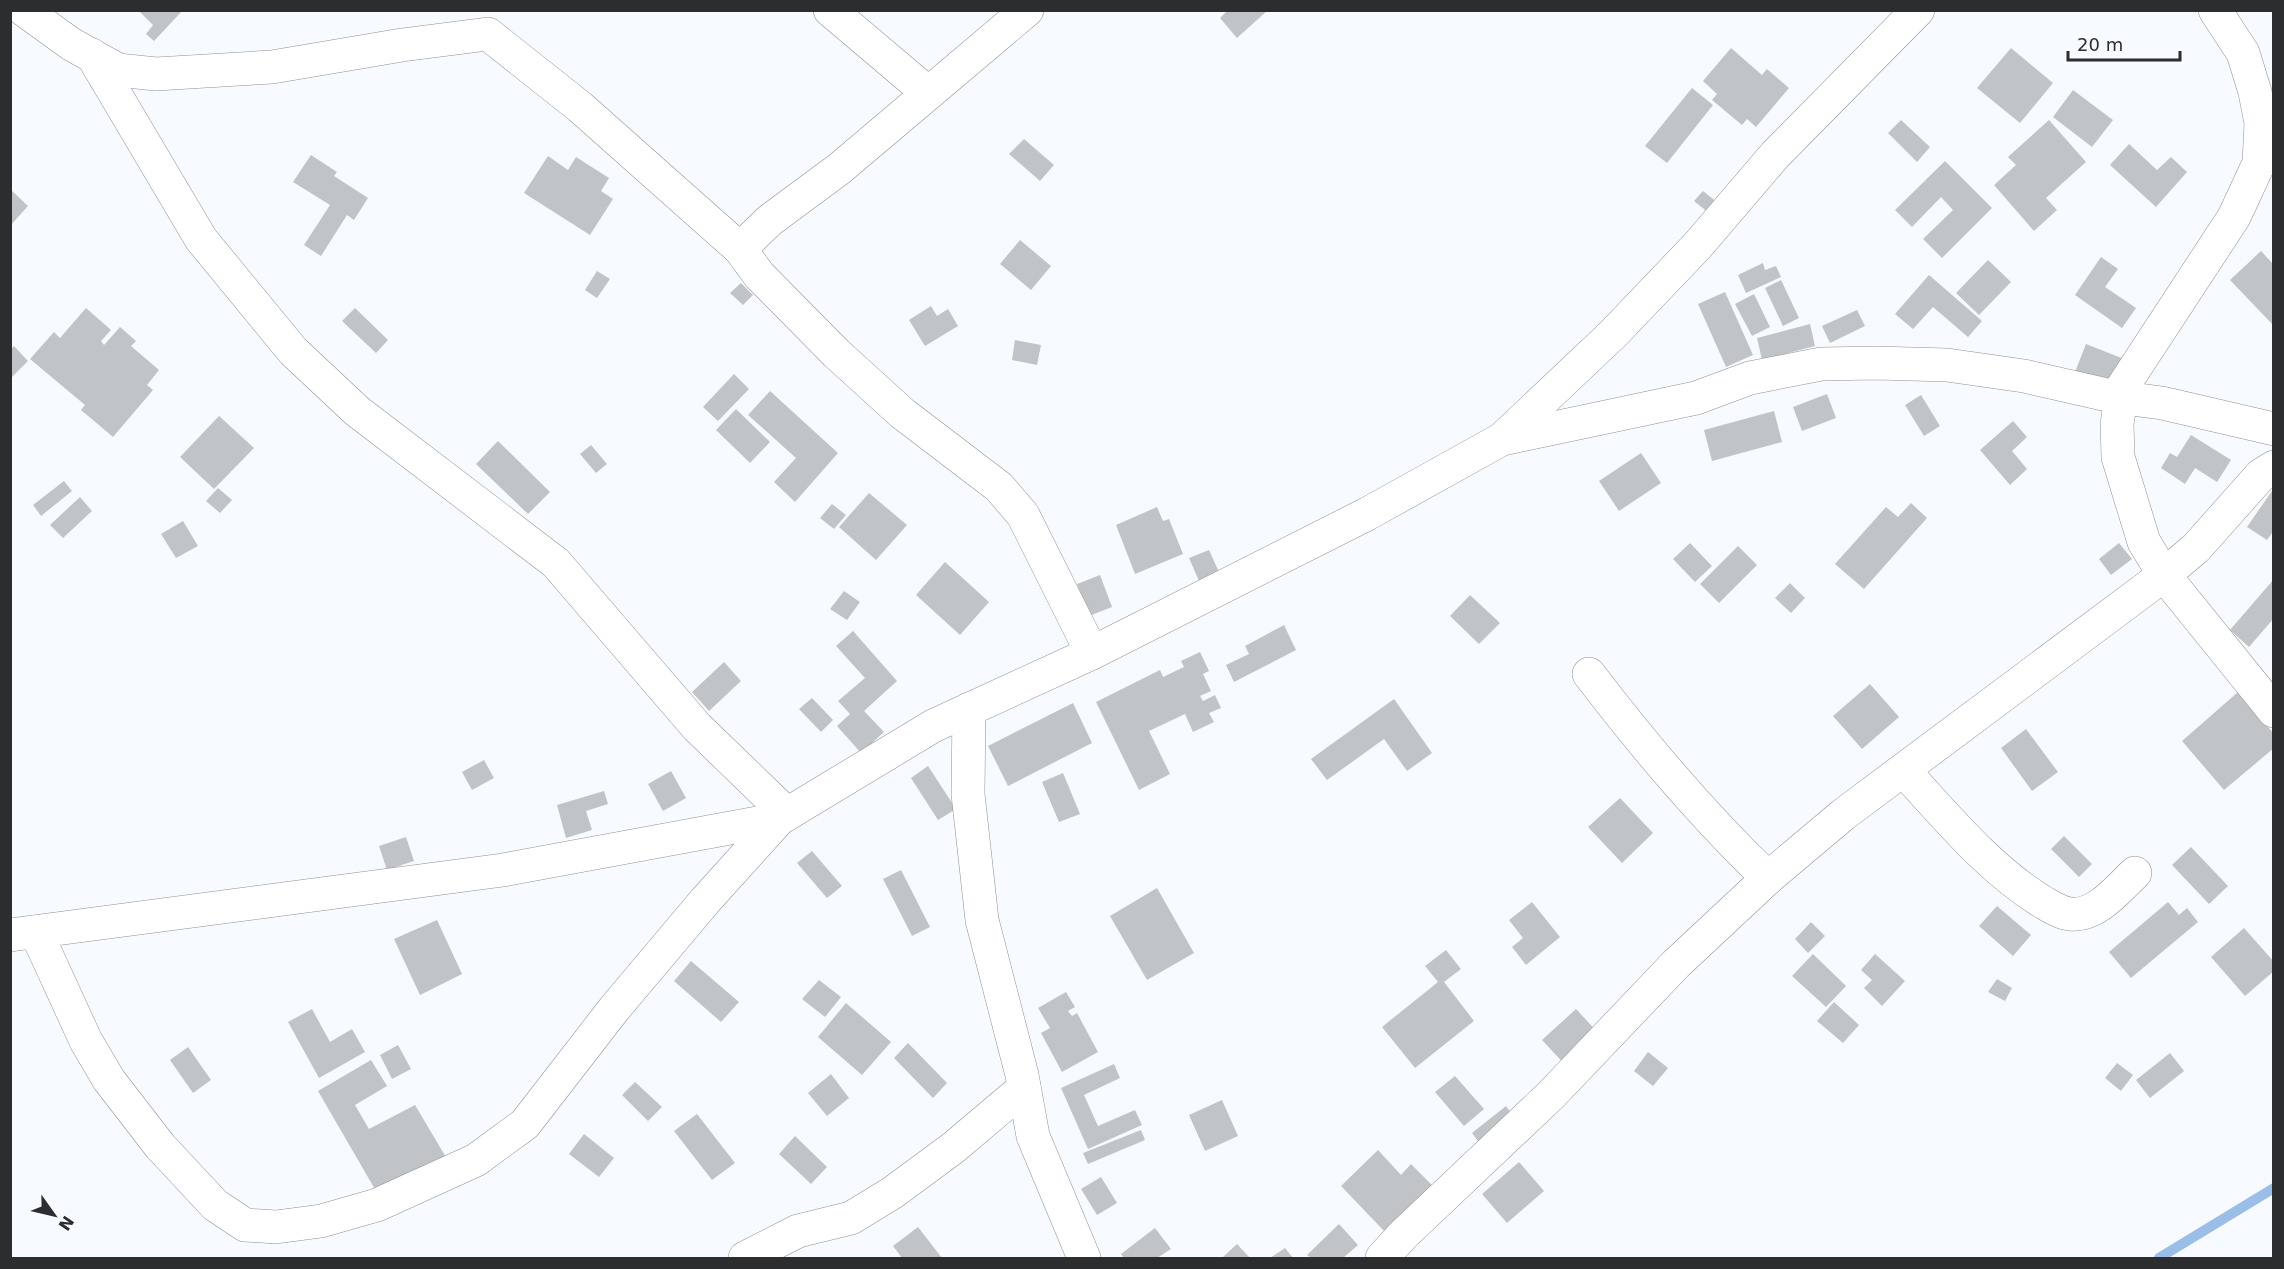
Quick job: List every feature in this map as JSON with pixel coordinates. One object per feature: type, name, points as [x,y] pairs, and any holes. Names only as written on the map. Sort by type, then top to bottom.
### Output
[{"type":"street","points":[[24,10],[71,44],[118,70],[156,74],[272,67],[402,45],[484,22],[740,249],[759,275],[836,353],[902,413],[999,487],[1023,516],[1092,653]]},
{"type":"street","points":[[830,10],[928,93]]},
{"type":"street","points":[[740,249],[770,220],[839,169],[1027,10]]},
{"type":"street","points":[[783,817],[503,870],[23,934],[109,1080],[160,1146],[215,1205],[245,1225],[276,1227],[321,1221],[377,1205],[476,1160],[525,1124],[614,1009],[705,901],[783,817],[933,726],[1092,653],[1366,514],[1502,439],[1613,334],[1698,245],[1774,155],[1918,10]]},
{"type":"street","points":[[2215,10],[2243,53],[2255,92],[2261,123],[2259,163],[2234,218],[2118,397],[2118,458],[2144,542],[2164,575],[2274,711]]},
{"type":"street","points":[[92,55],[201,239],[293,351],[357,411],[556,563],[698,727],[783,817]]},
{"type":"street","points":[[1502,439],[1696,398],[1750,378],[1821,364],[1947,365],[2024,376],[2118,397],[2162,403],[2274,429]]},
{"type":"street","points":[[1382,1258],[1403,1235],[1551,1095],[1676,964],[1768,878],[1844,814],[2164,575],[2196,548],[2261,475],[2274,467]]},
{"type":"street","points":[[1589,674],[1722,834],[1768,878]]},
{"type":"street","points":[[969,708],[968,794],[982,920],[1024,1088],[1033,1136],[1084,1258]]},
{"type":"street","points":[[1904,771],[1990,863],[2024,890],[2054,909],[2071,915],[2094,909],[2135,873]]},
{"type":"street","points":[[745,1258],[798,1231],[851,1218],[953,1148],[1024,1088]]},
{"type":"building","points":[[138,10],[183,10],[154,41],[146,34],[153,25]]},
{"type":"building","points":[[1228,10],[1268,10],[1237,38],[1220,18]]},
{"type":"building","points":[[1731,48],[1762,75],[1767,69],[1789,88],[1756,127],[1747,119],[1742,125],[1712,100],[1717,94],[1703,81]]},
{"type":"building","points":[[2011,48],[2053,83],[2020,123],[1977,88]]},
{"type":"building","points":[[1692,88],[1713,105],[1667,163],[1645,146]]},
{"type":"building","points":[[2073,90],[2113,120],[2092,147],[2053,117]]},
{"type":"building","points":[[1901,120],[1930,147],[1917,162],[1888,133]]},
{"type":"building","points":[[2049,120],[2086,162],[2046,198],[2057,210],[2034,231],[1994,185],[2016,165],[2008,157]]},
{"type":"building","points":[[1024,139],[1054,165],[1040,181],[1009,154]]},
{"type":"building","points":[[2129,144],[2157,170],[2171,157],[2187,172],[2156,207],[2110,165]]},
{"type":"building","points":[[311,155],[337,172],[334,176],[368,198],[354,220],[347,215],[321,256],[304,245],[330,205],[293,182]]},
{"type":"building","points":[[548,156],[568,170],[576,157],[609,178],[601,191],[613,199],[590,235],[524,193]]},
{"type":"building","points":[[1945,161],[1992,208],[1942,258],[1923,239],[1953,210],[1941,197],[1912,227],[1895,210]]},
{"type":"building","points":[[10,189],[28,206],[10,226]]},
{"type":"building","points":[[1703,191],[1718,203],[1710,214],[1694,201]]},
{"type":"building","points":[[1020,240],[1051,266],[1031,290],[1000,264]]},
{"type":"building","points":[[2261,251],[2274,265],[2274,326],[2230,280]]},
{"type":"building","points":[[2101,257],[2118,269],[2105,287],[2136,308],[2122,328],[2075,295]]},
{"type":"building","points":[[1988,260],[2011,282],[1979,315],[1956,293]]},
{"type":"building","points":[[1763,263],[1765,270],[1776,266],[1781,277],[1746,293],[1738,275]]},
{"type":"building","points":[[597,271],[610,279],[597,298],[585,290]]},
{"type":"building","points":[[1929,275],[1982,321],[1968,337],[1933,307],[1913,329],[1895,314]]},
{"type":"building","points":[[1781,280],[1799,318],[1783,326],[1765,288]]},
{"type":"building","points":[[741,283],[753,295],[743,305],[730,293]]},
{"type":"building","points":[[1725,292],[1753,355],[1726,367],[1698,304]]},
{"type":"building","points":[[1754,294],[1770,327],[1752,336],[1735,304]]},
{"type":"building","points":[[931,306],[937,316],[948,309],[958,326],[925,346],[909,320]]},
{"type":"building","points":[[86,308],[111,330],[101,341],[104,345],[120,327],[136,341],[131,346],[159,370],[147,385],[153,390],[113,437],[81,410],[85,405],[30,359],[54,332],[60,338]]},
{"type":"building","points":[[355,308],[388,340],[376,353],[342,321]]},
{"type":"building","points":[[1857,310],[1865,326],[1830,343],[1822,326]]},
{"type":"building","points":[[1810,324],[1815,346],[1762,360],[1757,338]]},
{"type":"building","points":[[1015,340],[1041,345],[1037,365],[1012,360]]},
{"type":"building","points":[[2086,344],[2129,361],[2117,389],[2075,372]]},
{"type":"building","points":[[14,346],[28,361],[10,379],[10,350]]},
{"type":"building","points":[[734,374],[749,389],[718,421],[703,407]]},
{"type":"building","points":[[770,391],[838,453],[795,502],[774,482],[796,458],[748,415]]},
{"type":"building","points":[[1827,394],[1836,418],[1802,431],[1793,407]]},
{"type":"building","points":[[1921,395],[1940,426],[1924,436],[1905,405]]},
{"type":"building","points":[[736,409],[770,442],[750,463],[716,430]]},
{"type":"building","points":[[1774,411],[1782,442],[1712,461],[1704,430]]},
{"type":"building","points":[[219,416],[254,448],[214,489],[180,457]]},
{"type":"building","points":[[2013,421],[2027,437],[2012,451],[2027,469],[2010,485],[1980,450]]},
{"type":"building","points":[[2191,435],[2231,460],[2217,482],[2195,468],[2185,484],[2161,468],[2170,453],[2177,457]]},
{"type":"building","points":[[498,441],[550,492],[528,514],[476,464]]},
{"type":"building","points":[[591,445],[607,464],[596,473],[580,454]]},
{"type":"building","points":[[1641,453],[1661,483],[1619,511],[1599,481]]},
{"type":"building","points":[[64,481],[72,491],[41,516],[33,505]]},
{"type":"building","points":[[218,488],[232,500],[220,513],[206,501]]},
{"type":"building","points":[[2274,488],[2274,530],[2267,540],[2247,527]]},
{"type":"building","points":[[869,493],[907,525],[876,560],[839,527]]},
{"type":"building","points":[[80,497],[92,511],[63,538],[50,525]]},
{"type":"building","points":[[1911,503],[1927,518],[1864,589],[1835,564],[1886,507],[1898,517]]},
{"type":"building","points":[[832,504],[846,515],[834,529],[820,518]]},
{"type":"building","points":[[1157,507],[1163,521],[1169,519],[1183,554],[1135,574],[1116,525]]},
{"type":"building","points":[[183,521],[198,546],[176,558],[161,534]]},
{"type":"building","points":[[1690,543],[1712,566],[1695,582],[1673,559]]},
{"type":"building","points":[[2119,543],[2132,559],[2111,575],[2099,559]]},
{"type":"building","points":[[1738,546],[1757,565],[1719,603],[1700,584]]},
{"type":"building","points":[[1209,550],[1219,572],[1199,581],[1189,558]]},
{"type":"building","points":[[945,562],[989,602],[960,635],[916,595]]},
{"type":"building","points":[[1100,575],[1112,607],[1089,616],[1077,584]]},
{"type":"building","points":[[2274,579],[2274,618],[2249,647],[2230,630]]},
{"type":"building","points":[[1790,583],[1805,598],[1791,613],[1775,598]]},
{"type":"building","points":[[844,591],[860,602],[847,620],[830,609]]},
{"type":"building","points":[[1470,595],[1500,623],[1479,644],[1450,616]]},
{"type":"building","points":[[1284,625],[1296,650],[1234,682],[1226,665],[1249,654],[1245,646]]},
{"type":"building","points":[[853,631],[897,681],[864,711],[884,732],[861,753],[837,726],[850,714],[838,701],[865,678],[836,646]]},
{"type":"building","points":[[1200,652],[1209,671],[1203,674],[1211,691],[1200,696],[1203,701],[1215,695],[1221,708],[1209,713],[1214,722],[1193,732],[1185,714],[1149,731],[1170,774],[1139,790],[1096,702],[1160,670],[1163,677],[1184,667],[1181,661]]},
{"type":"building","points":[[724,662],[741,681],[709,711],[692,692]]},
{"type":"building","points":[[1870,684],[1899,717],[1862,749],[1833,716]]},
{"type":"building","points":[[2238,692],[2274,734],[2274,748],[2224,790],[2182,741]]},
{"type":"building","points":[[812,698],[833,720],[821,732],[799,709]]},
{"type":"building","points":[[1394,699],[1432,753],[1407,771],[1384,739],[1327,780],[1311,759]]},
{"type":"building","points":[[1073,703],[1092,743],[1008,786],[988,746]]},
{"type":"building","points":[[2026,729],[2058,772],[2032,791],[2001,748]]},
{"type":"building","points":[[484,760],[494,778],[472,790],[462,772]]},
{"type":"building","points":[[928,766],[956,809],[938,820],[911,778]]},
{"type":"building","points":[[671,771],[686,798],[663,811],[648,784]]},
{"type":"building","points":[[1063,773],[1080,814],[1059,822],[1042,782]]},
{"type":"building","points":[[604,791],[608,804],[586,811],[592,830],[566,838],[557,805]]},
{"type":"building","points":[[1620,798],[1653,833],[1622,863],[1588,827]]},
{"type":"building","points":[[2064,836],[2092,864],[2079,877],[2051,849]]},
{"type":"building","points":[[406,837],[414,861],[387,870],[379,846]]},
{"type":"building","points":[[2191,847],[2228,886],[2209,904],[2172,865]]},
{"type":"building","points":[[812,851],[842,886],[827,898],[797,863]]},
{"type":"building","points":[[901,870],[930,927],[912,936],[883,879]]},
{"type":"building","points":[[1157,888],[1194,953],[1147,980],[1110,916]]},
{"type":"building","points":[[1532,902],[1560,937],[1526,965],[1512,947],[1523,938],[1509,920]]},
{"type":"building","points":[[2168,902],[2179,915],[2187,908],[2198,922],[2131,978],[2109,952]]},
{"type":"building","points":[[1997,906],[2031,935],[2013,956],[1979,926]]},
{"type":"building","points":[[437,920],[462,974],[420,995],[394,939]]},
{"type":"building","points":[[1811,922],[1825,936],[1808,953],[1795,939]]},
{"type":"building","points":[[2244,928],[2274,962],[2274,971],[2245,996],[2211,957]]},
{"type":"building","points":[[1446,950],[1461,969],[1444,982],[1474,1021],[1415,1068],[1382,1027],[1438,982],[1425,966]]},
{"type":"building","points":[[1813,954],[1846,986],[1826,1007],[1792,976]]},
{"type":"building","points":[[1875,954],[1905,981],[1882,1006],[1864,988],[1872,980],[1861,970]]},
{"type":"building","points":[[691,961],[739,1002],[721,1022],[674,981]]},
{"type":"building","points":[[1997,979],[2012,988],[2005,1001],[1988,992]]},
{"type":"building","points":[[819,980],[841,997],[825,1017],[802,999]]},
{"type":"building","points":[[1066,992],[1075,1007],[1068,1011],[1072,1016],[1077,1013],[1098,1052],[1062,1072],[1041,1033],[1050,1028],[1038,1008]]},
{"type":"building","points":[[1834,1002],[1859,1025],[1843,1043],[1817,1021]]},
{"type":"building","points":[[846,1003],[891,1042],[862,1075],[818,1037]]},
{"type":"building","points":[[312,1009],[330,1042],[352,1029],[365,1052],[319,1078],[288,1022]]},
{"type":"building","points":[[1576,1009],[1603,1038],[1570,1070],[1542,1040]]},
{"type":"building","points":[[908,1043],[947,1083],[933,1098],[894,1058]]},
{"type":"building","points":[[398,1045],[411,1069],[392,1079],[380,1055]]},
{"type":"building","points":[[188,1047],[211,1080],[193,1093],[170,1060]]},
{"type":"building","points":[[1648,1052],[1668,1068],[1653,1086],[1634,1071]]},
{"type":"building","points":[[2170,1053],[2184,1071],[2150,1098],[2136,1080]]},
{"type":"building","points":[[371,1060],[387,1086],[355,1105],[369,1129],[415,1105],[447,1159],[413,1179],[409,1172],[376,1191],[318,1091]]},
{"type":"building","points":[[2117,1063],[2133,1075],[2121,1091],[2105,1078]]},
{"type":"building","points":[[1114,1064],[1120,1078],[1084,1095],[1098,1126],[1135,1110],[1142,1125],[1088,1149],[1061,1088]]},
{"type":"building","points":[[831,1074],[849,1098],[827,1116],[808,1093]]},
{"type":"building","points":[[1455,1076],[1484,1109],[1464,1126],[1435,1092]]},
{"type":"building","points":[[635,1082],[662,1107],[648,1121],[622,1095]]},
{"type":"building","points":[[1222,1100],[1238,1136],[1205,1151],[1189,1115]]},
{"type":"building","points":[[1506,1106],[1517,1121],[1483,1148],[1472,1133]]},
{"type":"building","points":[[697,1114],[735,1163],[712,1180],[674,1131]]},
{"type":"building","points":[[1141,1130],[1145,1140],[1088,1164],[1083,1153]]},
{"type":"building","points":[[584,1134],[614,1158],[599,1177],[569,1154]]},
{"type":"building","points":[[795,1136],[827,1167],[811,1184],[779,1154]]},
{"type":"building","points":[[1378,1150],[1401,1175],[1411,1164],[1434,1187],[1386,1233],[1341,1186]]},
{"type":"building","points":[[1519,1162],[1544,1191],[1507,1223],[1482,1194]]},
{"type":"building","points":[[1101,1177],[1117,1203],[1097,1215],[1081,1189]]},
{"type":"building","points":[[1339,1224],[1358,1245],[1343,1258],[1311,1258],[1307,1255]]},
{"type":"building","points":[[918,1227],[942,1258],[902,1258],[893,1246]]},
{"type":"building","points":[[1155,1228],[1171,1249],[1157,1258],[1124,1258],[1121,1254]]},
{"type":"building","points":[[1237,1244],[1250,1258],[1222,1258]]},
{"type":"building","points":[[1285,1248],[1293,1258],[1270,1258]]},
{"type":"waterway","points":[[2159,1258],[2274,1188]]}]
